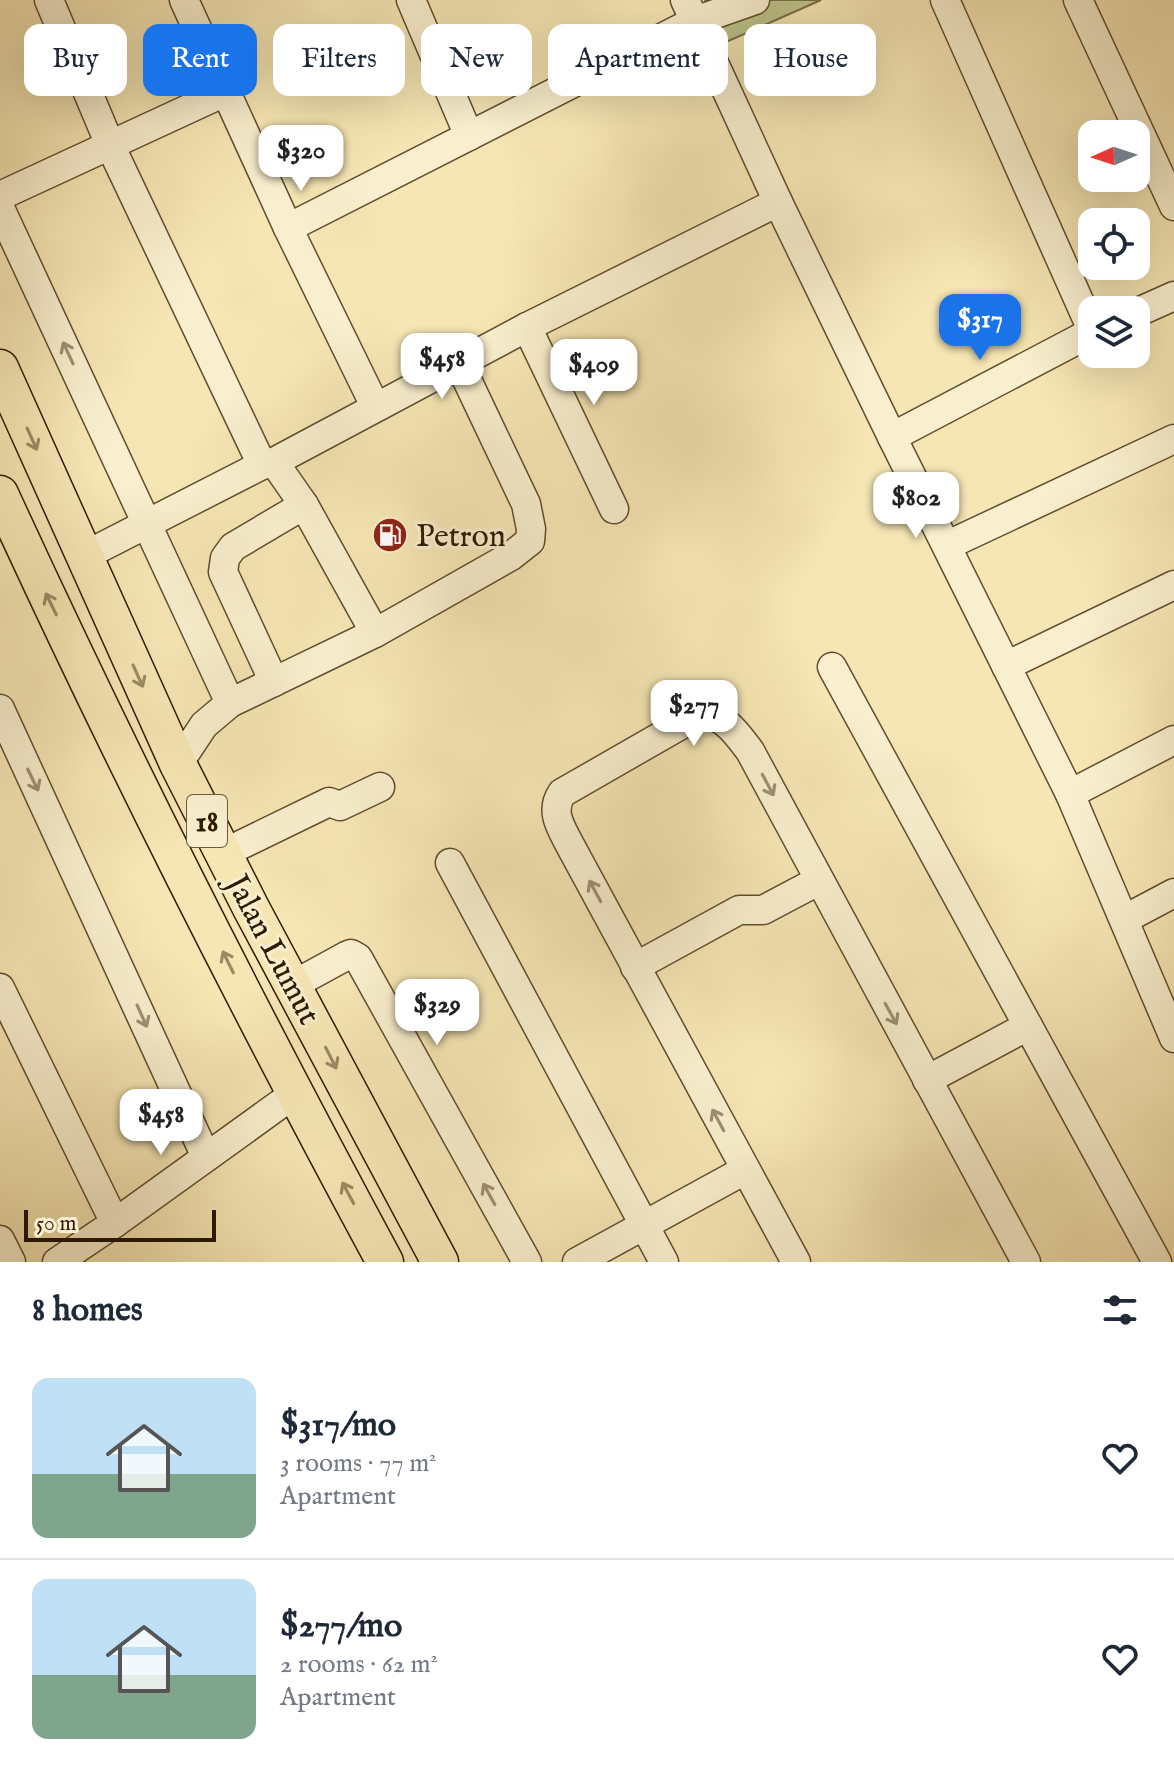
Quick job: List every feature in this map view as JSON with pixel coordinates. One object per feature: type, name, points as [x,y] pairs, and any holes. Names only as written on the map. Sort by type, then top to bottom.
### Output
[{"type":"main road","name":"Jalan Lumut","points":[[0,368],[178,764],[440,1262]]},
{"type":"main road","name":"Jalan Lumut","points":[[0,494],[49,601],[294,1094],[385,1262]]},
{"type":"street","points":[[49,0],[110,145],[268,463],[304,505],[375,633]]},
{"type":"street","points":[[184,0],[195,24]]},
{"type":"street","points":[[411,0],[469,136]]},
{"type":"street","points":[[288,228],[469,136],[690,11],[755,0]]},
{"type":"street","points":[[945,0],[1078,299]]},
{"type":"street","points":[[1078,0],[1174,206]]},
{"type":"street","points":[[690,11],[892,437],[1070,794],[1173,1036]]},
{"type":"street","points":[[0,196],[216,96]]},
{"type":"street","points":[[227,96],[375,406]]},
{"type":"street","points":[[84,556],[527,327],[778,202]]},
{"type":"street","points":[[0,208],[230,703]]},
{"type":"street","points":[[1150,307],[1174,296]]},
{"type":"street","points":[[527,327],[614,509]]},
{"type":"street","points":[[892,437],[1078,338]]},
{"type":"street","points":[[178,764],[204,725],[230,703],[375,633],[511,556],[530,541],[526,504],[459,363]]},
{"type":"street","points":[[948,545],[1174,439]]},
{"type":"street","points":[[274,682],[223,572],[225,558],[233,547],[304,505]]},
{"type":"street","points":[[1006,666],[1174,585]]},
{"type":"street","points":[[832,667],[1157,1262]]},
{"type":"street","points":[[796,1262],[557,819],[556,802],[562,793],[698,715],[714,715],[737,733],[768,784],[1026,1262]]},
{"type":"street","points":[[3,724],[206,1157]]},
{"type":"street","points":[[1070,794],[1174,740]]},
{"type":"street","points":[[224,853],[329,802],[340,806],[380,787]]},
{"type":"street","points":[[450,863],[664,1262]]},
{"type":"street","points":[[635,967],[739,910],[763,910],[818,881]]},
{"type":"street","points":[[1125,919],[1174,893]]},
{"type":"street","points":[[293,985],[346,956],[351,954],[358,958],[527,1262]]},
{"type":"street","points":[[0,988],[115,1223]]},
{"type":"street","points":[[927,1080],[1028,1026]]},
{"type":"street","points":[[57,1262],[294,1094]]},
{"type":"street","points":[[577,1262],[745,1170]]},
{"type":"street","points":[[0,1240],[11,1262]]},
{"type":"green space","points":[[705,0],[821,0],[767,24],[744,24],[744,34],[728,41],[728,24],[716,24]]},
{"type":"place","name":"Petron","points":[[390,535]]}]
